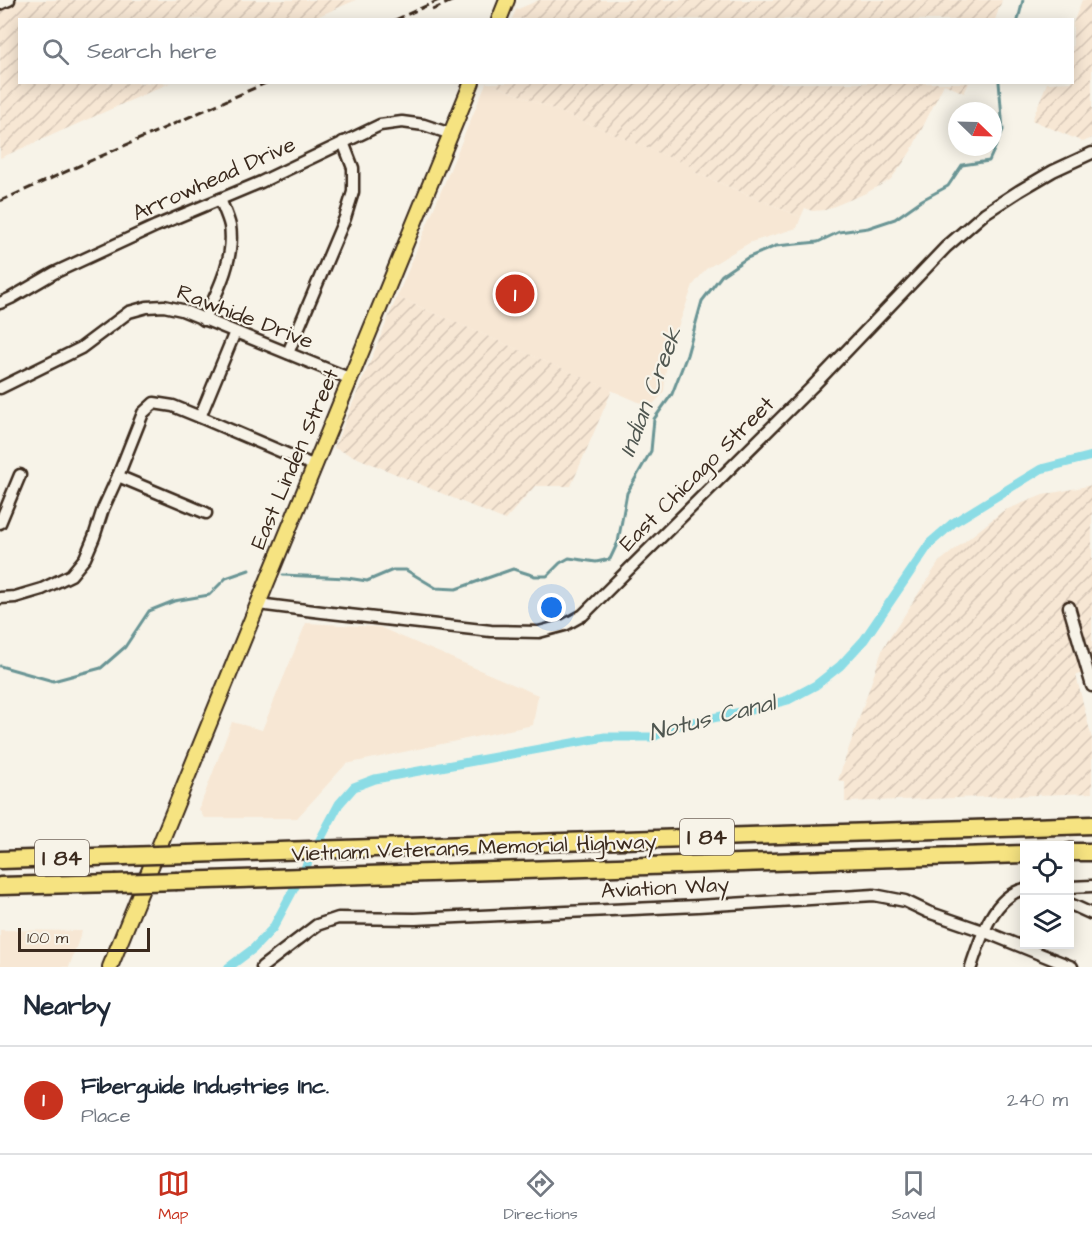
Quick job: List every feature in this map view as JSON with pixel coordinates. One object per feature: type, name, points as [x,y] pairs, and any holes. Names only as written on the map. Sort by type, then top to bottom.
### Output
[{"type":"highway","name":"Vietnam Veterans Memorial Highway","points":[[0,860],[1092,825]]},
{"type":"highway","points":[[1074,852],[1092,852]]},
{"type":"highway","name":"Vietnam Veterans Memorial Highway","points":[[0,886],[1020,854]]},
{"type":"main road","points":[[500,18],[507,0]]},
{"type":"main road","name":"East Linden Street","points":[[110,967],[471,84]]},
{"type":"street","points":[[0,4],[9,0]]},
{"type":"street","name":"Arrowhead Drive","points":[[0,303],[54,273],[156,226],[261,182],[380,125],[402,122],[424,125],[451,134]]},
{"type":"street","points":[[288,353],[345,218],[353,192],[353,168],[343,142]]},
{"type":"street","name":"East Chicago Street","points":[[258,604],[491,631],[539,632],[565,625],[583,615],[812,387],[946,247],[984,213],[1053,171],[1092,153]]},
{"type":"street","points":[[204,320],[223,276],[230,248],[230,225],[220,199]]},
{"type":"street","name":"Rawhide Drive","points":[[0,388],[81,348],[129,312],[147,307],[164,306],[182,310],[351,379]]},
{"type":"street","points":[[200,417],[235,332]]},
{"type":"street","points":[[0,598],[15,597],[42,589],[71,575],[85,558],[143,412],[154,403],[173,406],[315,466]]},
{"type":"street","points":[[0,523],[20,476]]},
{"type":"street","points":[[118,476],[206,513]]},
{"type":"street","points":[[1069,607],[1092,686]]},
{"type":"street","points":[[1074,886],[1092,886]]},
{"type":"street","points":[[970,967],[983,931],[1000,906],[1011,895],[1020,891]]},
{"type":"street","name":"Aviation Way","points":[[261,967],[317,925],[338,918],[415,919],[874,895],[905,901],[1072,967]]},
{"type":"street","points":[[1074,906],[1092,914]]},
{"type":"shaded area","points":[[0,0],[356,0],[314,18],[18,18],[18,84],[168,84],[0,158]]},
{"type":"shaded area","points":[[539,0],[1002,0],[996,18],[512,18],[516,10]]},
{"type":"shaded area","points":[[1082,0],[1092,0],[1092,138],[1083,142],[1032,120],[1047,84],[1074,84],[1074,20]]},
{"type":"shaded area","points":[[486,84],[492,84],[696,168],[694,172],[801,217],[797,228],[751,242],[706,269],[693,285],[667,358],[664,391],[650,407],[397,297]]},
{"type":"shaded area","points":[[492,84],[944,84],[911,151],[890,180],[825,210],[812,211],[805,208],[801,217],[694,172],[695,168]]},
{"type":"shaded area","points":[[944,84],[968,84],[964,93]]},
{"type":"shaded area","points":[[397,297],[612,390],[571,486],[535,486],[505,520],[334,448]]},
{"type":"shaded area","points":[[1092,485],[1092,671],[1076,675],[1092,739],[1092,793],[845,802],[845,782],[838,780],[883,648],[939,562],[1003,511],[1043,495]]},
{"type":"shaded area","points":[[306,623],[379,627],[538,695],[533,725],[346,764],[297,818],[204,818],[199,809],[232,722],[262,730]]},
{"type":"shaded area","points":[[0,930],[82,931],[69,967],[0,967]]},
{"type":"waterway","name":"Indian Creek","points":[[1018,18],[1023,0]]},
{"type":"waterway","name":"Indian Creek","points":[[283,575],[367,581],[393,570],[406,570],[436,588],[456,589],[513,569],[535,576],[547,576],[560,563],[569,558],[596,562],[610,559],[618,542],[627,493],[651,451],[654,419],[672,394],[687,355],[702,301],[722,275],[747,258],[776,246],[818,242],[839,232],[868,228],[895,219],[922,200],[948,186],[962,165],[989,161],[1003,130],[999,84]]},
{"type":"waterway","name":"Notus Canal","points":[[229,967],[253,949],[273,928],[339,804],[354,787],[375,779],[605,737],[653,737],[675,726],[788,700],[816,685],[840,666],[864,640],[930,543],[953,523],[1041,469],[1092,456]]},
{"type":"waterway","name":"Indian Creek","points":[[0,666],[53,681],[101,668],[125,647],[149,611],[174,601],[209,595],[226,578],[249,570]]},
{"type":"railway","points":[[399,18],[439,0]]},
{"type":"railway","points":[[432,10],[454,0]]},
{"type":"railway","points":[[0,201],[263,84]]},
{"type":"place","name":"Fiberguide Industries Inc.","points":[[515,294]]}]
